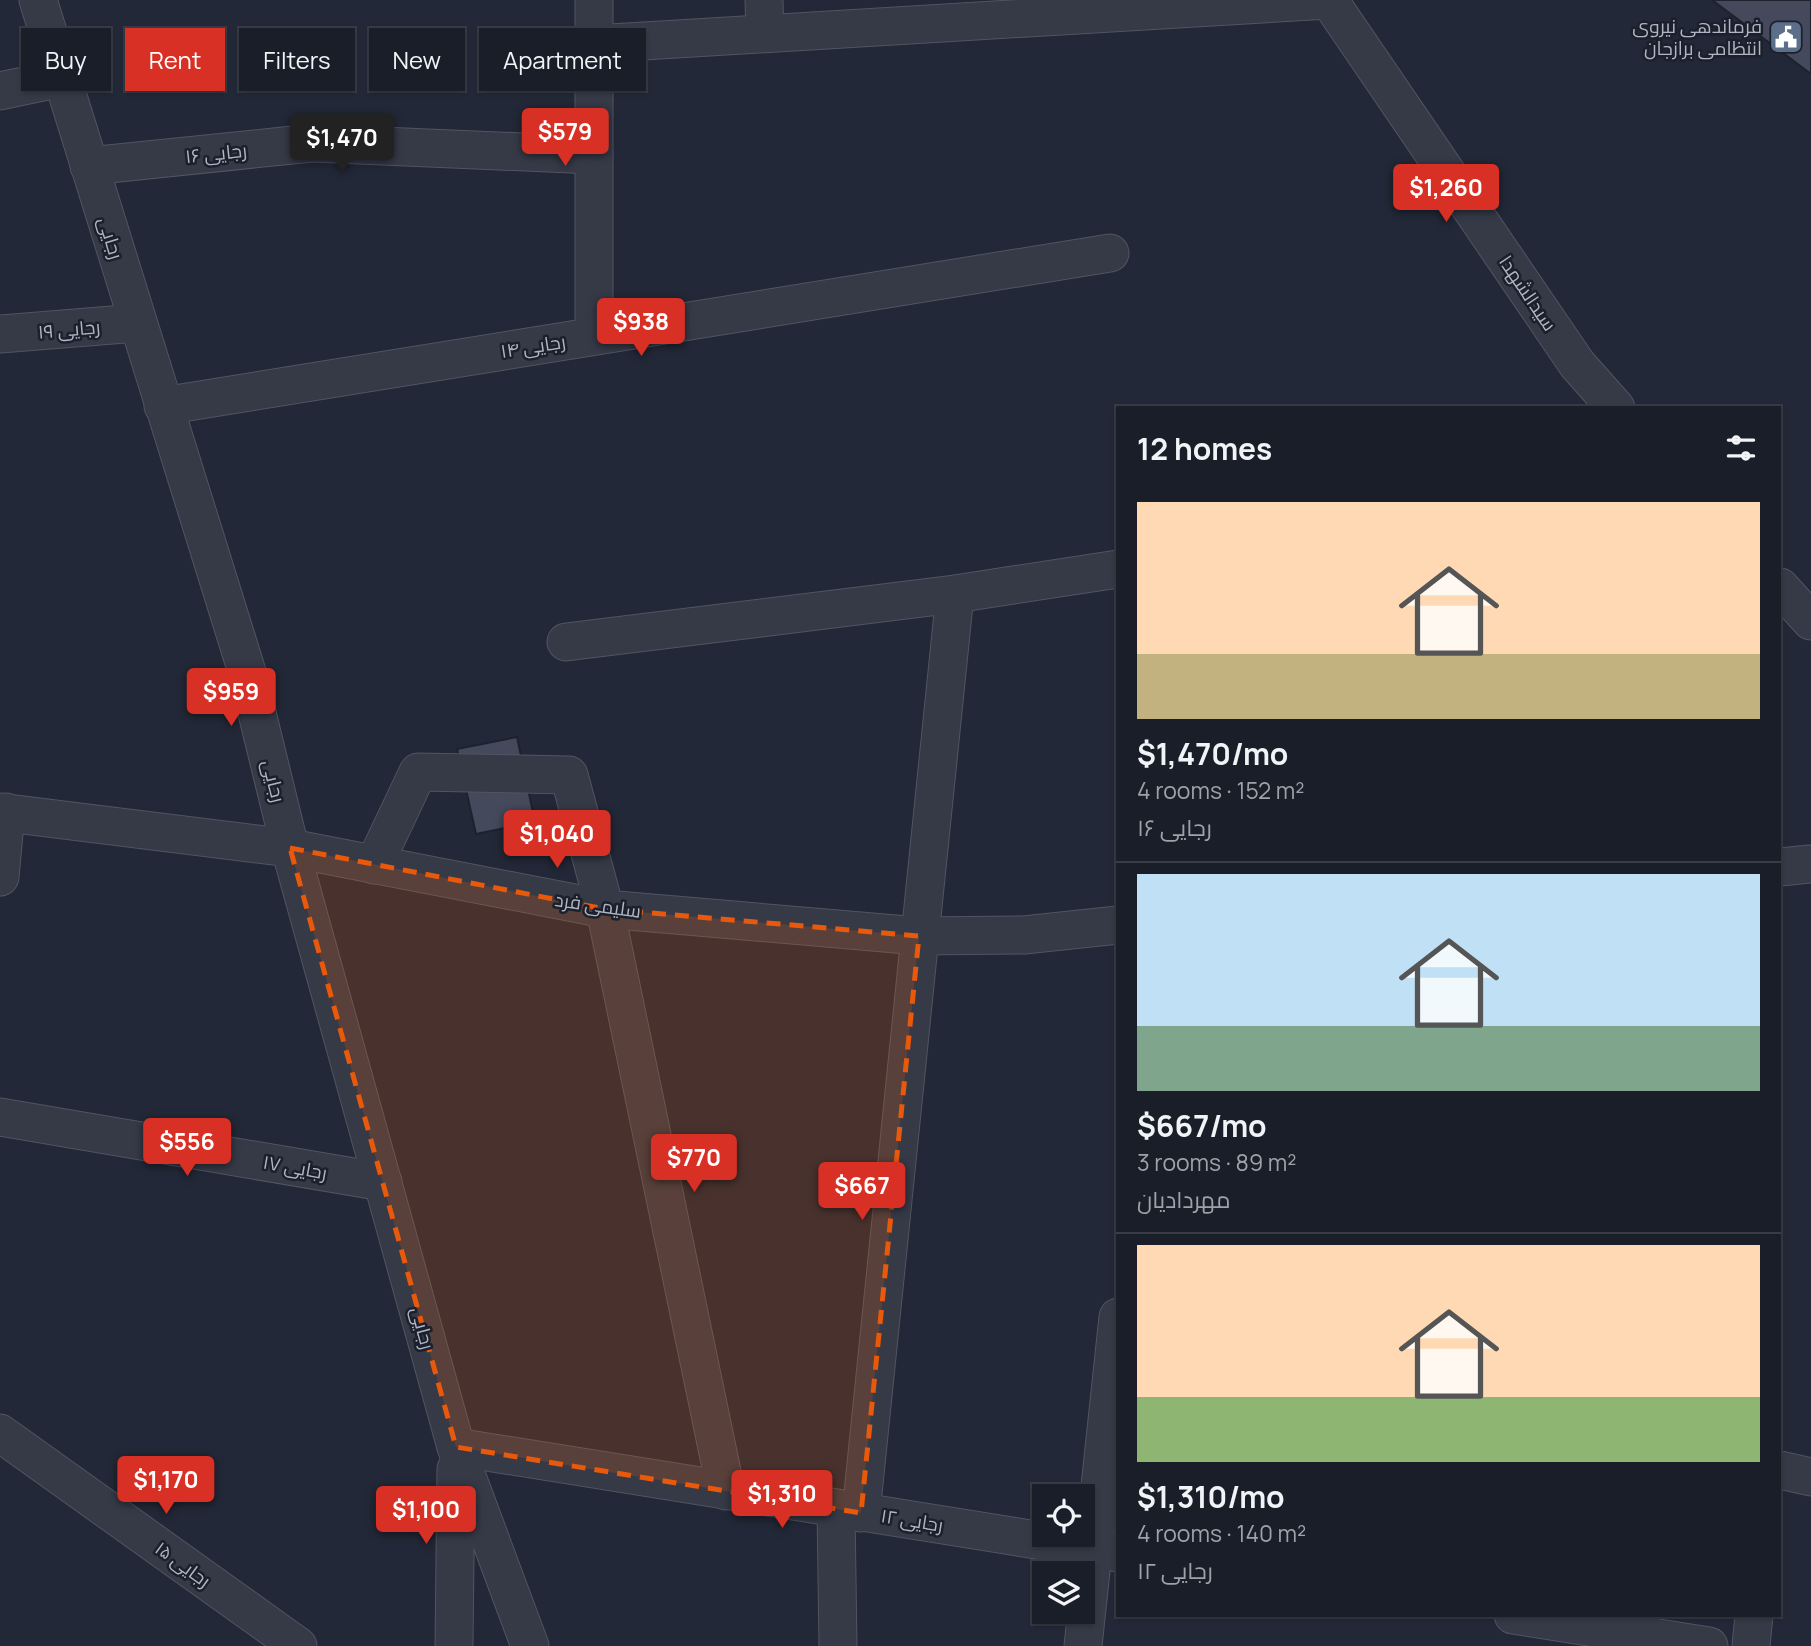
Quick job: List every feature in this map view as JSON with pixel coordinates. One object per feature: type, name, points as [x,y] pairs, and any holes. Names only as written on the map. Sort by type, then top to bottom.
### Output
[{"type":"street","name":"رجایی","points":[[38,0],[47,28]]},
{"type":"street","points":[[594,0],[594,28]]},
{"type":"street","points":[[646,36],[765,17],[1329,0]]},
{"type":"street","name":"سیدالشهدا","points":[[1329,0],[1577,365],[1614,406]]},
{"type":"street","points":[[0,92],[21,87]]},
{"type":"street","name":"رجایی","points":[[66,91],[247,672],[290,848],[456,1447]]},
{"type":"street","points":[[594,91],[594,336]]},
{"type":"street","name":"رجایی ۱۶","points":[[89,166],[312,143],[594,155]]},
{"type":"street","name":"رجایی ۱۴","points":[[163,406],[1110,253]]},
{"type":"street","name":"رجایی ۱۹","points":[[0,334],[137,323]]},
{"type":"street","points":[[566,642],[955,594],[1116,569]]},
{"type":"street","points":[[838,1646],[849,1511],[919,936],[955,594]]},
{"type":"street","points":[[374,865],[418,772],[569,775],[606,909],[726,1492]]},
{"type":"street","points":[[0,877],[3,812]]},
{"type":"street","name":"سلیمی فرد","points":[[3,812],[290,848],[606,909],[919,936],[1024,935],[1116,925]]},
{"type":"street","points":[[1781,867],[1811,864]]},
{"type":"street","name":"رجایی ۱۷","points":[[0,1117],[383,1182]]},
{"type":"street","points":[[1083,1646],[1106,1551],[1116,1356]]},
{"type":"street","name":"رجایی ۱۵","points":[[0,1433],[298,1646]]},
{"type":"street","points":[[454,1646],[456,1447]]},
{"type":"street","points":[[456,1447],[530,1646]]},
{"type":"street","name":"رجایی ۱۲","points":[[456,1447],[1106,1551]]},
{"type":"street","points":[[1781,1470],[1811,1477]]},
{"type":"street","points":[[1526,1617],[1709,1646]]},
{"type":"street","points":[[1751,1646],[1754,1617]]},
{"type":"highlighted area","points":[[290,848],[605,909],[919,936],[861,1513],[456,1447]]},
{"type":"building","name":"فرماندهی نیروی انتظامی برازجان","points":[[1712,0],[1811,0],[1811,74]]},
{"type":"building","points":[[517,737],[535,822],[476,834],[457,749]]},
{"type":"place","name":"فرماندهی نیروی انتظامی برازجان","points":[[1786,37]]}]
